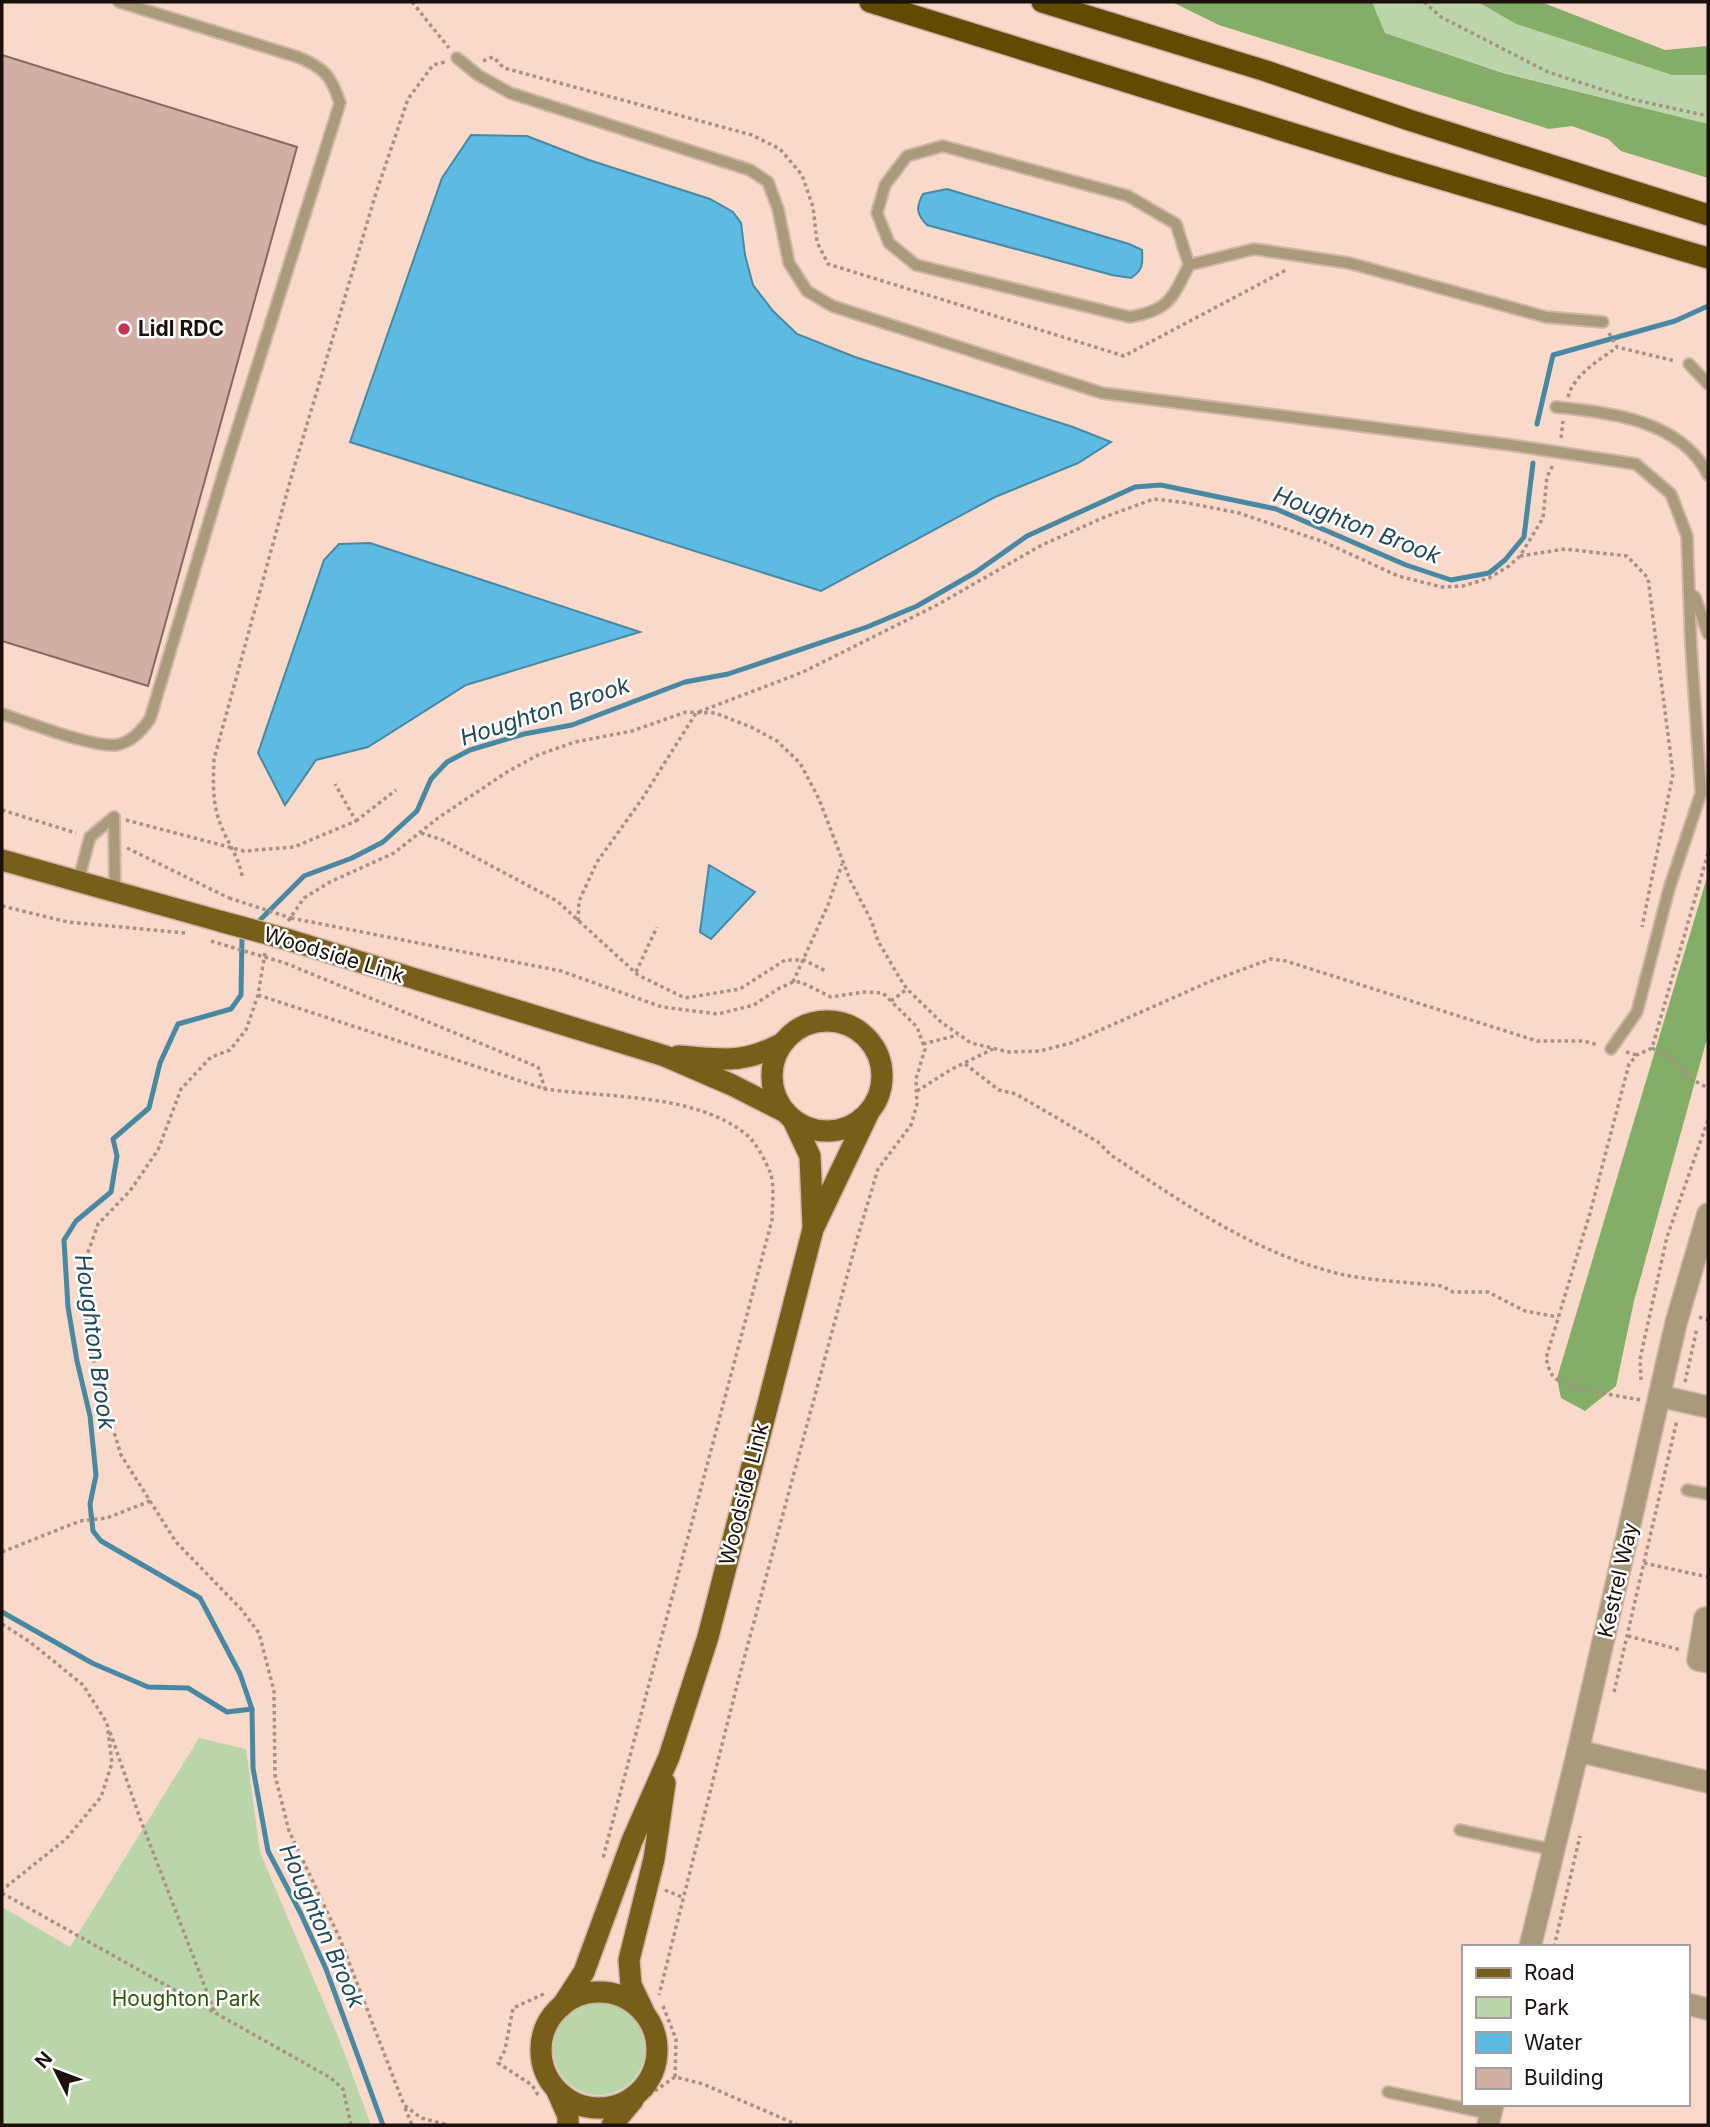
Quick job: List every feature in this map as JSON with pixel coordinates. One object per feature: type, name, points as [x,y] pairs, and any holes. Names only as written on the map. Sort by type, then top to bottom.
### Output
[{"type":"highway","points":[[870,2],[1708,258]]},
{"type":"highway","points":[[1042,2],[1266,71],[1708,215]]},
{"type":"main road","name":"Woodside Link","points":[[2,860],[223,922],[285,932],[665,1056],[732,1085],[789,1116],[810,1156],[813,1229]]},
{"type":"main road","points":[[818,1021],[835,1021],[850,1025],[864,1034],[875,1048],[881,1063],[882,1080],[878,1097],[869,1112],[846,1128],[833,1131],[818,1131],[805,1127],[789,1116],[777,1100],[772,1085],[775,1056],[783,1042],[802,1026],[818,1021]]},
{"type":"main road","name":"Woodside Link","points":[[665,1056],[736,1060],[760,1055],[783,1042]]},
{"type":"main road","name":"Woodside Link","points":[[568,2125],[568,2116],[550,2097],[548,2078],[542,2063],[541,2046],[545,2029],[584,1972],[632,1841],[669,1757],[708,1637],[813,1229],[869,1112]]},
{"type":"main road","name":"Woodside Link","points":[[612,2125],[651,2077],[656,2062],[654,2030],[631,1985],[629,1960],[654,1859],[669,1757]]},
{"type":"main road","points":[[562,2006],[583,1995],[606,1993],[635,2005],[646,2016]]},
{"type":"main road","points":[[550,2097],[589,2108],[608,2108],[626,2102],[641,2090]]},
{"type":"street","name":"Kestrel Way","points":[[1531,1945],[1578,1751],[1651,1399],[1708,1214]]},
{"type":"street","points":[[1651,1399],[1708,1407]]},
{"type":"street","points":[[1703,1661],[1705,1618]]},
{"type":"street","points":[[1578,1751],[1708,1782]]},
{"type":"street","points":[[1689,2004],[1708,2009]]},
{"type":"lane","points":[[2,714],[57,732],[114,745],[134,736],[150,719],[222,478],[340,103],[329,76],[317,65],[119,2]]},
{"type":"lane","points":[[457,58],[478,75],[510,93],[750,170],[768,182],[778,209],[789,263],[807,291],[832,306],[1102,393],[1636,464],[1671,494],[1687,536],[1701,793],[1670,889],[1637,1012],[1611,1049]]},
{"type":"lane","points":[[1189,265],[1176,224],[1129,196],[943,146],[907,156],[885,185],[877,213],[889,243],[916,265],[1130,317],[1152,313],[1170,300],[1189,265],[1254,249],[1349,263],[1546,317],[1603,322]]},
{"type":"lane","points":[[1689,364],[1708,384]]},
{"type":"lane","points":[[1561,407],[1635,419],[1688,448],[1708,475]]},
{"type":"lane","points":[[1689,593],[1695,597],[1708,634]]},
{"type":"lane","points":[[78,881],[90,838],[114,817]]},
{"type":"lane","points":[[114,817],[115,892]]},
{"type":"lane","points":[[1687,1490],[1708,1494]]},
{"type":"lane","points":[[1460,1830],[1554,1850]]},
{"type":"lane","points":[[1388,2092],[1490,2115]]},
{"type":"path","points":[[242,876],[239,858],[221,828],[213,792],[214,759],[292,478],[376,193],[408,99],[433,65],[457,58],[412,2]]},
{"type":"path","points":[[1424,2],[1441,17],[1548,72],[1631,99],[1708,116]]},
{"type":"path","points":[[578,921],[579,901],[597,862],[642,799],[696,713],[803,672],[937,605],[1042,545],[1107,516],[1154,499],[1188,502],[1239,513],[1324,542],[1398,576],[1442,587],[1463,586],[1489,578],[1520,556],[1543,518],[1547,477],[1559,453],[1561,407],[1570,388],[1588,369],[1617,347],[1689,364]]},
{"type":"path","points":[[1520,556],[1565,548],[1627,556],[1648,578],[1673,774],[1641,933]]},
{"type":"path","points":[[285,932],[304,898],[330,882],[394,853],[438,818],[507,772],[538,755],[575,742],[632,731],[686,712],[715,713],[777,741],[800,763],[819,800],[843,863],[871,920],[878,941],[907,989],[941,1023],[971,1043],[1009,1052],[1040,1051],[1071,1043],[1212,981],[1270,959],[1286,961],[1537,1041],[1584,1041],[1637,1055]]},
{"type":"path","points":[[335,784],[356,821]]},
{"type":"path","points":[[114,817],[244,851],[294,846],[356,821],[396,790]]},
{"type":"path","points":[[2,810],[77,834]]},
{"type":"path","points":[[421,833],[443,840],[557,901],[635,972],[684,998],[740,989],[786,960],[804,960],[825,971]]},
{"type":"path","points":[[128,849],[229,898],[292,918],[561,971],[662,1007],[718,1014],[754,1005],[778,989],[793,982],[801,982],[831,997],[864,992],[883,993],[917,1027],[925,1049],[916,1079],[917,1104],[911,1125],[878,1169],[857,1239],[730,1712],[659,1995],[676,2039],[675,2077],[703,2084],[798,2125]]},
{"type":"path","points":[[1651,1399],[1573,1386],[1556,1380],[1550,1372],[1546,1358],[1590,1213],[1629,1063],[1637,1055],[1652,1048],[1708,853]]},
{"type":"path","points":[[793,982],[828,905],[843,863]]},
{"type":"path","points":[[2,906],[68,922],[187,933]]},
{"type":"path","points":[[635,972],[657,927]]},
{"type":"path","points":[[211,941],[285,962],[538,1067],[545,1088]]},
{"type":"path","points":[[265,951],[258,995],[246,1030],[230,1050],[211,1058],[181,1089],[158,1150],[130,1191],[98,1224],[84,1264],[81,1294],[88,1338],[121,1455],[176,1542],[241,1609],[259,1633],[274,1691],[275,1775],[289,1830],[340,1939],[412,2125]]},
{"type":"path","points":[[891,1001],[907,989]]},
{"type":"path","points":[[258,995],[545,1088],[585,1095],[644,1097],[716,1116],[749,1137],[771,1175],[772,1220],[602,1862]]},
{"type":"path","points":[[923,1044],[959,1035]]},
{"type":"path","points":[[1652,1048],[1671,1058],[1693,1080],[1708,1088]]},
{"type":"path","points":[[917,1091],[952,1069],[993,1049]]},
{"type":"path","points":[[965,1064],[999,1090],[1016,1094],[1098,1142],[1111,1155],[1208,1219],[1280,1254],[1341,1274],[1442,1286],[1453,1292],[1488,1292],[1525,1311],[1558,1317]]},
{"type":"path","points":[[1672,1223],[1681,1227]]},
{"type":"path","points":[[2,1552],[80,1521],[107,1518],[150,1502]]},
{"type":"path","points":[[1644,1563],[1708,1577]]},
{"type":"path","points":[[2,1624],[30,1642],[83,1685],[107,1723],[141,1821],[215,2014]]},
{"type":"path","points":[[1628,1636],[1678,1648],[1703,1661]]},
{"type":"path","points":[[107,1723],[112,1763],[101,1797],[65,1839],[2,1891],[331,2078],[343,2089],[351,2125]]},
{"type":"path","points":[[550,2097],[498,2063],[505,2050],[513,2008],[544,1996],[551,1987]]},
{"type":"path","points":[[404,2105],[421,2118],[448,2125]]},
{"type":"green space","points":[[1172,2],[1372,2],[1385,33],[1503,73],[1708,124],[1708,178],[1621,151],[1608,139],[1572,126],[1549,129],[1219,25]]},
{"type":"green space","points":[[1372,2],[1478,2],[1516,24],[1672,75],[1708,75],[1708,124],[1505,73],[1385,33]]},
{"type":"green space","points":[[1478,2],[1541,2],[1665,50],[1708,46],[1708,75],[1672,75],[1516,24]]},
{"type":"green space","points":[[1708,874],[1708,1035],[1634,1301],[1616,1386],[1585,1411],[1561,1398],[1557,1378]]},
{"type":"green space","name":"Houghton Park","points":[[199,1738],[246,1749],[260,1852],[339,2039],[371,2125],[2,2125],[2,1907],[70,1947]]},
{"type":"green space","points":[[599,2003],[617,2006],[632,2016],[642,2031],[645,2049],[642,2067],[632,2082],[617,2092],[599,2095],[581,2092],[566,2082],[556,2067],[553,2049],[556,2031],[566,2016],[581,2006]]},
{"type":"water","points":[[471,135],[527,136],[589,160],[710,199],[733,212],[741,223],[745,255],[753,285],[773,311],[797,334],[855,357],[1073,427],[1111,442],[1078,463],[995,497],[821,591],[350,442],[442,178]]},
{"type":"water","points":[[947,189],[1129,244],[1142,250],[1141,266],[1131,278],[1112,275],[927,225],[918,210],[923,194]]},
{"type":"water","points":[[370,543],[640,632],[466,685],[368,747],[316,760],[285,805],[258,753],[324,560],[339,544]]},
{"type":"water","points":[[709,865],[755,892],[711,939],[700,932]]},
{"type":"building","name":"Lidl RDC","points":[[2,55],[297,147],[148,686],[2,641]]},
{"type":"waterway","name":"Houghton Brook","points":[[1537,424],[1553,355],[1675,321],[1708,306]]},
{"type":"waterway","name":"Houghton Brook","points":[[255,925],[304,876],[352,858],[383,842],[417,811],[431,779],[447,762],[470,750],[524,734],[572,725],[685,682],[728,674],[867,627],[917,606],[976,572],[1027,536],[1135,487],[1161,485],[1276,509],[1406,565],[1451,580],[1489,573],[1505,560],[1524,537],[1533,463]]},
{"type":"waterway","name":"Houghton Brook","points":[[246,935],[242,938],[241,995],[231,1009],[178,1024],[160,1063],[149,1108],[113,1139],[117,1156],[111,1192],[76,1221],[64,1240],[68,1307],[90,1416],[96,1475],[90,1504],[93,1531],[101,1541],[200,1598],[240,1674],[252,1709],[253,1768],[268,1851],[326,1969],[383,2125]]},
{"type":"waterway","points":[[2,1612],[92,1663],[148,1687],[188,1688],[227,1712],[252,1709]]},
{"type":"place","name":"Lidl RDC","points":[[124,329]]}]
